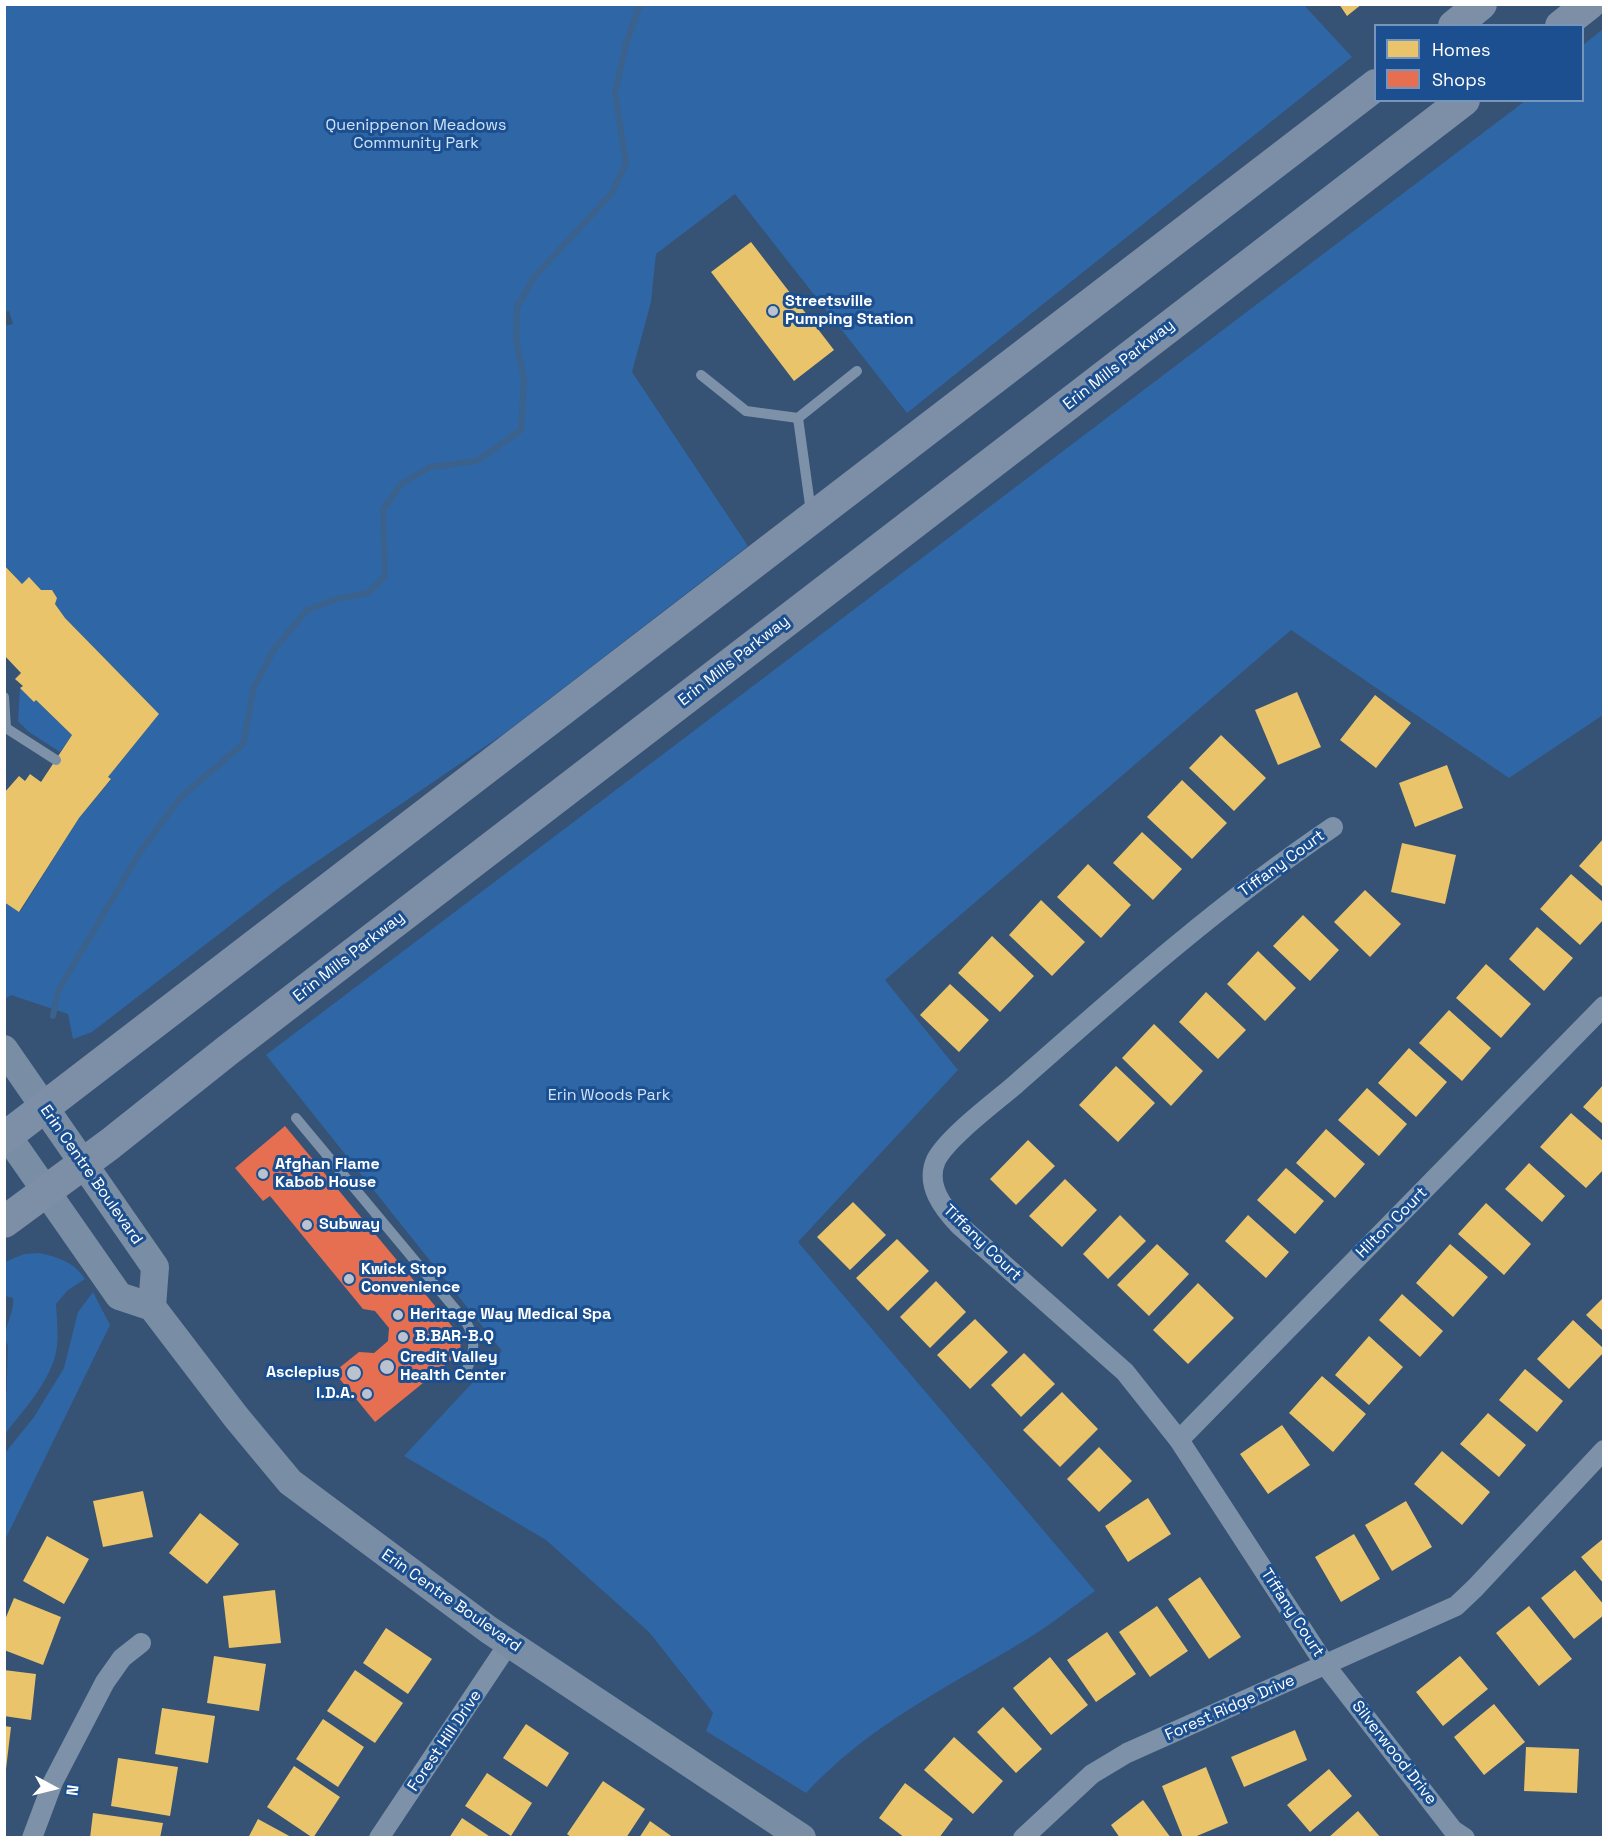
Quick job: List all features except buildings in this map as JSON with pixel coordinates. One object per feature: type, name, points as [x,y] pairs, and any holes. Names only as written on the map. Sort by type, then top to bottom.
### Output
[{"type":"main road","points":[[1456,24],[1481,4]]},
{"type":"main road","points":[[1563,24],[1588,4]]},
{"type":"main road","points":[[6,1135],[1374,88]]},
{"type":"main road","name":"Erin Mills Parkway","points":[[4,1222],[83,1164],[1461,102]]},
{"type":"street","name":"Tiffany Court","points":[[1326,1666],[1179,1440],[1125,1372],[946,1212],[937,1198],[934,1183],[936,1160],[962,1131],[1067,1038],[1269,870],[1333,827]]},
{"type":"street","name":"Hilton Court","points":[[1179,1440],[1604,1006]]},
{"type":"street","name":"Erin Centre Boulevard","points":[[4,1049],[155,1267],[152,1307],[236,1417],[290,1482],[509,1643],[802,1838]]},
{"type":"street","points":[[6,1135],[119,1296],[152,1307]]},
{"type":"street","name":"Forest Ridge Drive","points":[[1023,1838],[1092,1774],[1127,1753],[1456,1606],[1604,1450]]},
{"type":"street","points":[[32,1838],[53,1782],[105,1682],[122,1658],[141,1642]]},
{"type":"street","name":"Forest Hill Drive","points":[[379,1838],[509,1643]]},
{"type":"street","name":"Silverwood Drive","points":[[1326,1666],[1453,1830],[1465,1838]]},
{"type":"lane","points":[[701,375],[746,411],[798,418],[857,371]]},
{"type":"lane","points":[[798,418],[812,518]]},
{"type":"lane","points":[[4,697],[5,734],[56,760]]},
{"type":"lane","points":[[296,1118],[466,1322],[474,1336],[474,1355],[467,1369]]},
{"type":"green space","name":"Quenippenon Meadows Community Park","points":[[1303,4],[1352,57],[907,413],[735,194],[656,254],[651,302],[632,372],[748,546],[505,733],[284,884],[92,1032],[73,1039],[68,1014],[11,995],[5,999],[5,902],[20,912],[79,818],[111,780],[108,777],[159,714],[65,618],[55,604],[57,598],[52,590],[41,590],[29,578],[22,584],[5,565],[4,326],[13,324],[9,311],[5,312],[5,5]]},
{"type":"green space","name":"Erin Woods Park","points":[[1603,29],[1603,715],[1509,778],[1291,630],[885,980],[958,1070],[798,1242],[1095,1591],[1033,1636],[937,1692],[882,1728],[830,1769],[806,1793],[706,1731],[713,1713],[649,1632],[546,1540],[404,1456],[502,1351],[266,1055],[1524,102],[1584,102],[1584,44]]},
{"type":"green space","points":[[20,688],[34,702],[36,700],[72,735],[60,752],[29,732],[18,721]]},
{"type":"green space","points":[[39,1253],[65,1261],[76,1268],[85,1279],[68,1290],[56,1304],[58,1339],[54,1360],[39,1389],[5,1434],[8,1346],[6,1334],[13,1298],[5,1296],[5,1262],[24,1254]]},
{"type":"green space","points":[[93,1292],[110,1325],[5,1540],[5,1453],[34,1417],[64,1368],[78,1312]]},
{"type":"waterway","points":[[53,1016],[58,991],[140,852],[180,798],[243,744],[254,687],[275,648],[307,610],[336,599],[368,593],[385,576],[383,510],[401,484],[430,467],[477,461],[521,430],[524,380],[516,339],[517,307],[534,277],[612,193],[626,163],[615,93],[626,44],[640,4]]},
{"type":"place","name":"Streetsville Pumping Station","points":[[773,311]]},
{"type":"place","name":"Afghan Flame Kabob House","points":[[263,1174]]},
{"type":"place","name":"Subway","points":[[307,1225]]},
{"type":"place","name":"Kwick Stop Convenience","points":[[349,1279]]},
{"type":"place","name":"Heritage Way Medical Spa","points":[[398,1315]]},
{"type":"place","name":"B.BAR-B.Q","points":[[403,1337]]},
{"type":"place","name":"Credit Valley Health Center","points":[[387,1367]]},
{"type":"place","name":"Asclepius","points":[[354,1373]]},
{"type":"place","name":"I.D.A.","points":[[367,1394]]}]
